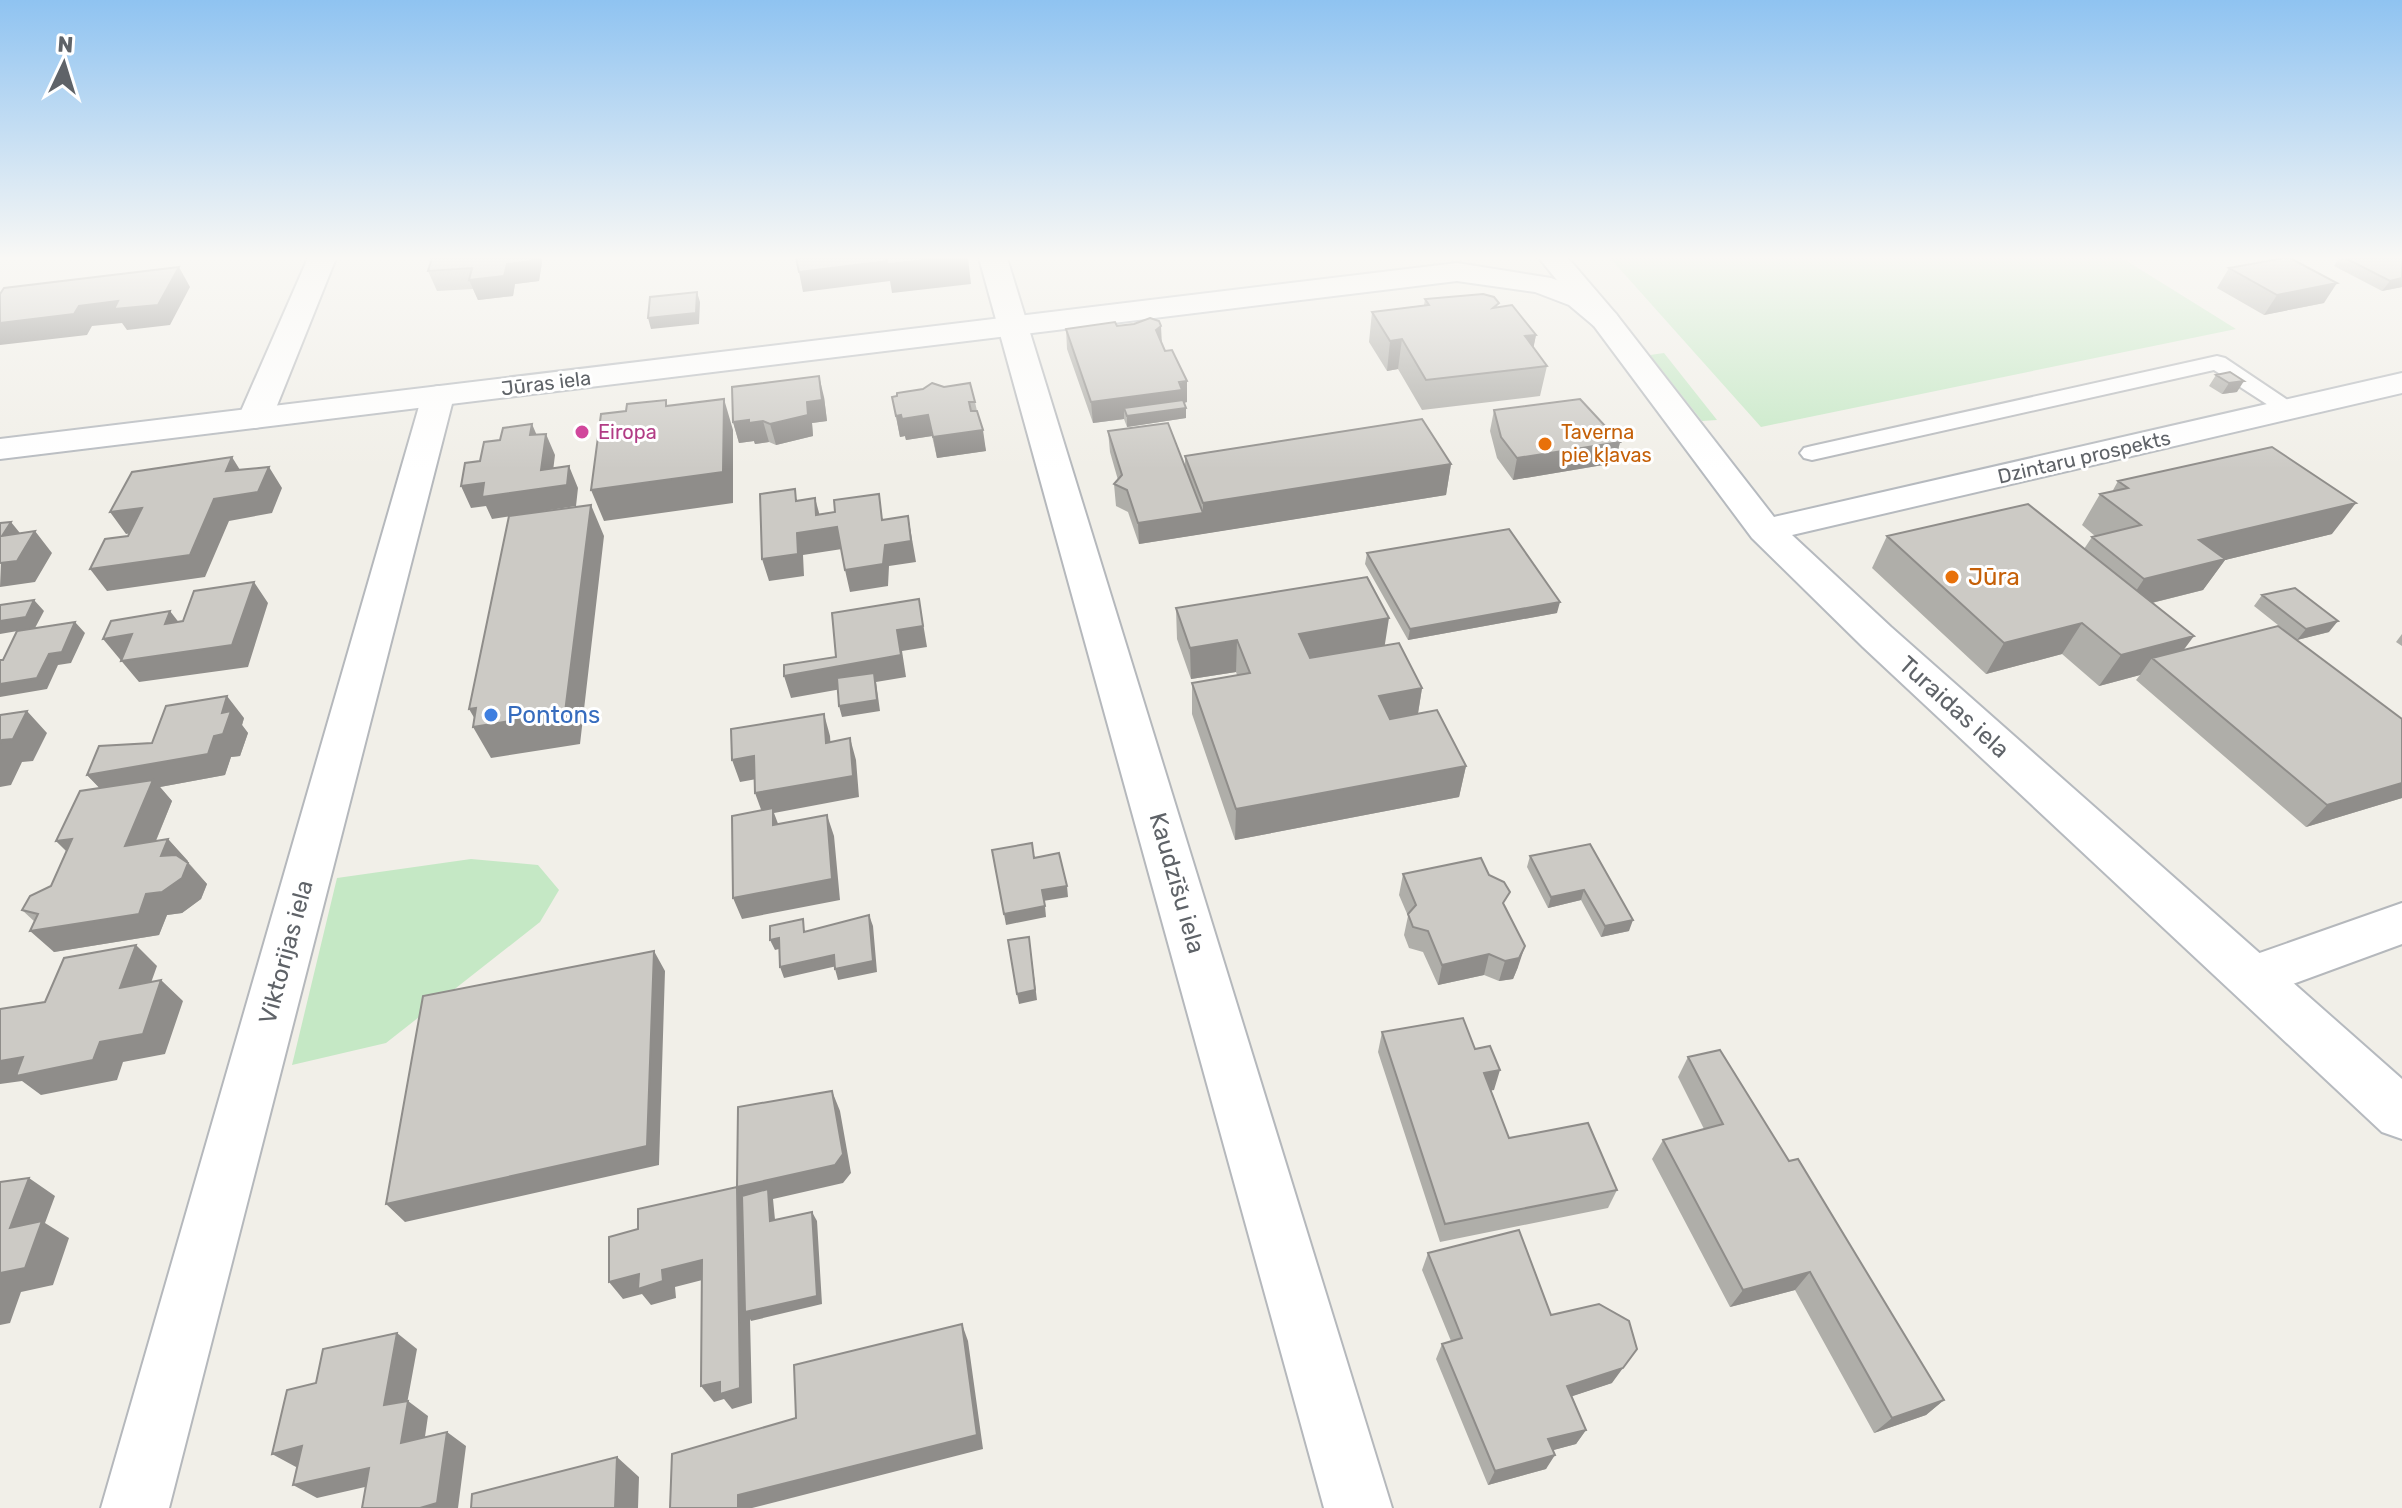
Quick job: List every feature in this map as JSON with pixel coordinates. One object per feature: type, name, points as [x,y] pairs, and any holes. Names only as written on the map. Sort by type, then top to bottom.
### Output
[{"type":"street","points":[[255,418],[293,328]]},
{"type":"street","name":"Jūras iela","points":[[0,449],[994,328]]},
{"type":"street","name":"Kaudzīšu iela","points":[[1015,328],[1358,1508]]},
{"type":"street","name":"Turaidas iela","points":[[1611,328],[1765,530],[1877,637],[2402,1114]]},
{"type":"street","name":"Dzintaru prospekts","points":[[1765,530],[2402,383]]},
{"type":"street","name":"Viktorijas iela","points":[[135,1508],[438,396]]},
{"type":"street","points":[[2252,977],[2402,923]]},
{"type":"lane","points":[[1812,453],[2217,363],[2290,409]]},
{"type":"green space","points":[[1673,328],[2236,329],[1761,427]]},
{"type":"green space","points":[[1664,353],[1717,420],[1702,421],[1650,355]]},
{"type":"green space","points":[[471,859],[538,865],[559,890],[540,922],[386,1043],[292,1065],[337,878]]},
{"type":"building","points":[[1158,328],[1156,330],[1165,351],[1172,350],[1187,381],[1179,382],[1182,390],[1091,402],[1066,329]]},
{"type":"building","points":[[1382,328],[1531,328],[1536,335],[1525,336],[1547,366],[1426,380],[1402,339],[1390,341]]},
{"type":"building","points":[[2230,372],[2244,381],[2229,383],[2216,375]]},
{"type":"building","points":[[819,376],[822,400],[807,402],[808,415],[770,424],[763,421],[749,423],[749,420],[733,422],[732,387]]},
{"type":"building","points":[[932,383],[944,387],[970,383],[975,402],[969,402],[971,411],[977,411],[983,430],[933,437],[928,415],[902,419],[901,415],[896,416],[892,397],[897,393],[923,389]]},
{"type":"building","points":[[724,399],[723,472],[591,490],[601,414],[626,411],[627,404],[666,400],[666,406]]},
{"type":"building","points":[[1580,399],[1620,442],[1517,458],[1501,437],[1494,410]]},
{"type":"building","points":[[1183,400],[1186,408],[1127,416],[1124,408]]},
{"type":"building","points":[[1422,419],[1451,464],[1203,503],[1185,456]]},
{"type":"building","points":[[1168,423],[1203,513],[1138,523],[1127,490],[1114,484],[1122,475],[1108,431]]},
{"type":"building","points":[[532,424],[530,435],[546,434],[541,470],[569,466],[567,485],[482,497],[484,483],[461,486],[465,463],[480,461],[484,442],[500,440],[503,428]]},
{"type":"building","points":[[2272,447],[2356,503],[2199,540],[2225,559],[2144,579],[2092,537],[2141,525],[2100,494],[2128,488],[2118,481]]},
{"type":"building","points":[[232,457],[226,471],[269,467],[258,492],[214,499],[190,555],[90,569],[105,539],[128,536],[142,508],[110,512],[132,472]]},
{"type":"building","points":[[795,489],[796,501],[815,498],[816,515],[835,512],[834,500],[879,494],[882,520],[908,516],[911,541],[885,545],[883,564],[845,570],[837,527],[797,533],[798,554],[762,559],[760,494]]},
{"type":"building","points":[[2028,504],[2194,636],[2121,655],[2082,623],[2004,643],[1887,536]]},
{"type":"building","points":[[591,505],[565,712],[473,727],[476,708],[469,709],[509,516]]},
{"type":"building","points":[[11,522],[2,536],[35,531],[17,561],[0,563],[0,523]]},
{"type":"building","points":[[1509,529],[1560,602],[1410,629],[1367,553]]},
{"type":"building","points":[[1367,577],[1389,618],[1299,634],[1310,658],[1399,643],[1422,688],[1379,696],[1390,719],[1437,710],[1466,766],[1236,809],[1192,683],[1250,673],[1237,640],[1190,648],[1176,608]]},
{"type":"building","points":[[254,582],[232,645],[121,661],[132,634],[103,639],[111,621],[170,611],[165,624],[183,621],[194,591]]},
{"type":"building","points":[[2295,588],[2338,621],[2306,629],[2262,595]]},
{"type":"building","points":[[919,599],[923,626],[897,630],[901,655],[784,676],[784,665],[836,657],[832,613]]},
{"type":"building","points":[[34,600],[26,617],[0,621],[0,605]]},
{"type":"building","points":[[75,622],[62,652],[49,654],[37,678],[0,684],[0,660],[3,660],[17,631]]},
{"type":"building","points":[[2278,626],[2402,719],[2402,783],[2327,805],[2152,658]]},
{"type":"building","points":[[874,673],[877,700],[839,706],[837,678]]},
{"type":"building","points":[[227,696],[222,713],[231,711],[223,734],[214,736],[208,754],[87,775],[99,746],[152,743],[166,706]]},
{"type":"building","points":[[27,711],[13,739],[0,743],[0,715]]},
{"type":"building","points":[[824,714],[826,743],[850,738],[853,776],[755,793],[754,756],[732,760],[731,729]]},
{"type":"building","points":[[153,780],[125,846],[168,839],[161,856],[176,855],[188,863],[182,878],[162,892],[146,894],[139,914],[30,931],[38,914],[22,910],[30,896],[51,886],[72,839],[56,841],[80,791]]},
{"type":"building","points":[[773,808],[773,825],[827,815],[832,879],[733,898],[732,816]]},
{"type":"building","points":[[1032,843],[1034,858],[1059,853],[1067,886],[1042,890],[1045,906],[1004,914],[992,850]]},
{"type":"building","points":[[1590,844],[1633,920],[1605,926],[1584,890],[1551,897],[1530,856]]},
{"type":"building","points":[[1481,858],[1489,875],[1504,882],[1510,892],[1503,903],[1525,946],[1519,958],[1505,961],[1489,954],[1442,965],[1428,931],[1413,927],[1408,914],[1416,905],[1403,874]]},
{"type":"building","points":[[869,915],[873,961],[835,969],[834,955],[780,967],[779,938],[770,940],[770,926],[803,919],[804,932]]},
{"type":"building","points":[[1029,937],[1035,990],[1017,994],[1008,940]]},
{"type":"building","points":[[136,945],[120,988],[161,980],[143,1034],[100,1042],[93,1060],[16,1076],[23,1057],[0,1061],[0,1009],[45,1002],[64,958]]},
{"type":"building","points":[[654,951],[647,1146],[386,1204],[423,996]]},
{"type":"building","points":[[1463,1018],[1475,1049],[1490,1046],[1500,1070],[1484,1073],[1509,1138],[1588,1123],[1617,1190],[1445,1224],[1382,1032]]},
{"type":"building","points":[[1720,1050],[1789,1161],[1798,1159],[1944,1400],[1892,1418],[1810,1272],[1743,1290],[1663,1140],[1723,1124],[1688,1057]]},
{"type":"building","points":[[832,1091],[843,1154],[835,1165],[737,1187],[738,1107]]},
{"type":"building","points":[[29,1178],[10,1228],[42,1221],[25,1268],[0,1273],[0,1182]]},
{"type":"building","points":[[737,1187],[740,1388],[720,1394],[720,1382],[701,1386],[702,1260],[662,1270],[663,1281],[638,1289],[639,1274],[609,1282],[609,1237],[638,1229],[638,1209]]},
{"type":"building","points":[[768,1189],[770,1221],[812,1212],[817,1296],[745,1312],[742,1196]]},
{"type":"building","points":[[1519,1230],[1551,1315],[1599,1304],[1629,1321],[1637,1349],[1623,1368],[1567,1386],[1586,1430],[1548,1439],[1555,1455],[1495,1471],[1442,1344],[1462,1338],[1428,1253]]},
{"type":"building","points":[[962,1324],[977,1435],[738,1495],[738,1508],[670,1508],[672,1454],[796,1418],[794,1365]]},
{"type":"building","points":[[397,1333],[384,1405],[408,1401],[401,1443],[447,1432],[437,1503],[420,1508],[362,1508],[369,1468],[293,1485],[302,1446],[272,1454],[287,1390],[316,1383],[323,1349]]},
{"type":"building","points":[[617,1457],[615,1508],[471,1508],[472,1494]]},
{"type":"place","name":"Eiropa","points":[[582,432]]},
{"type":"place","name":"Taverna pie kļavas","points":[[1545,444]]},
{"type":"place","name":"Jūra","points":[[1952,577]]},
{"type":"place","name":"Pontons","points":[[491,715]]}]
